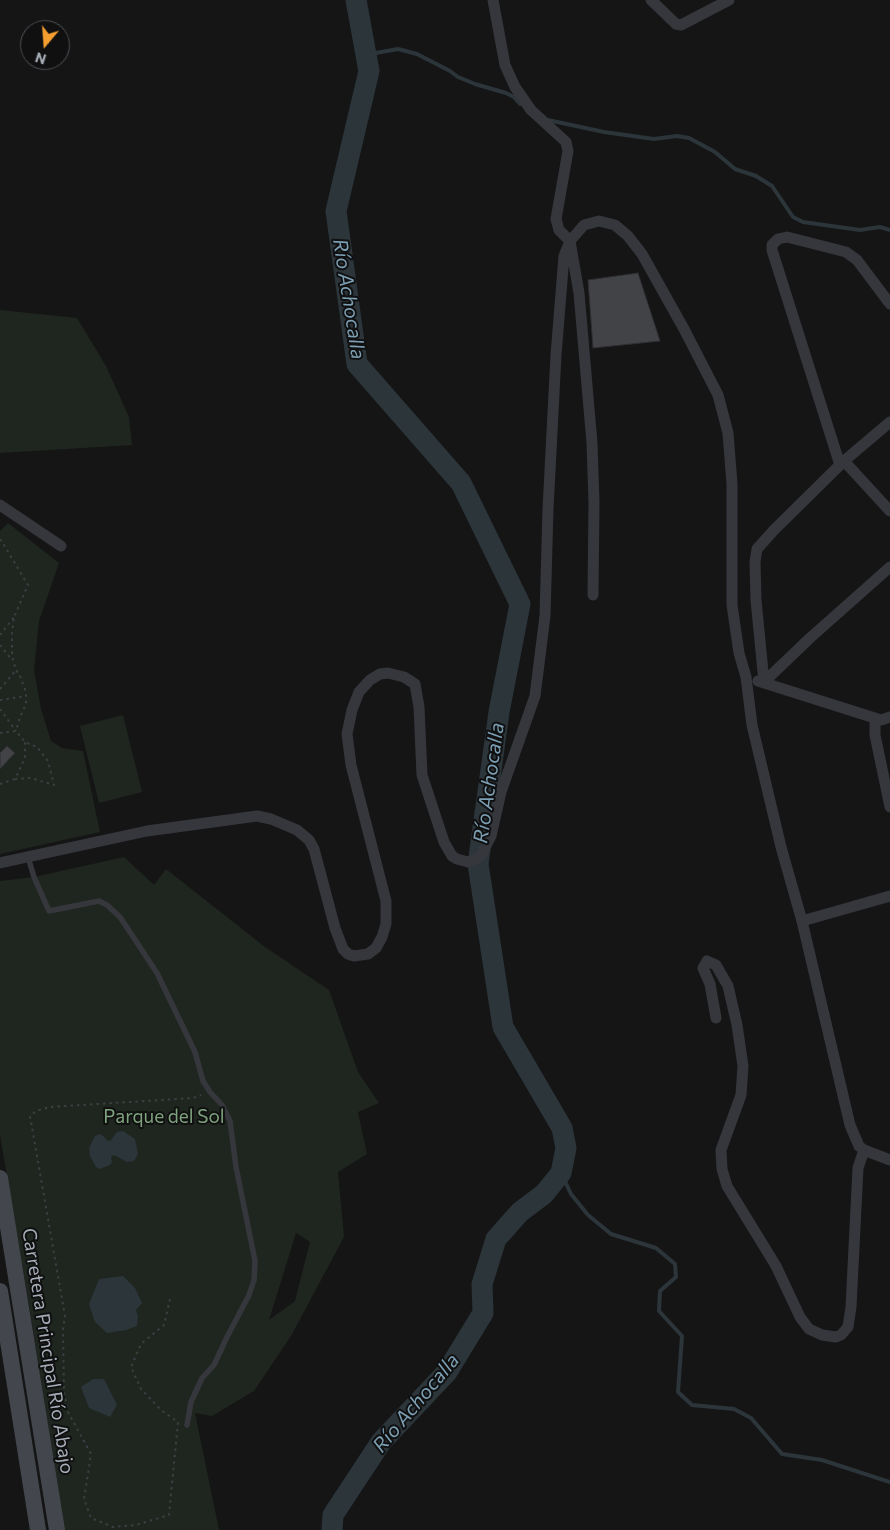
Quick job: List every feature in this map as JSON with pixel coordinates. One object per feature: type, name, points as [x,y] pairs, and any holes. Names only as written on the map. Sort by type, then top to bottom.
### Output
[{"type":"main road","name":"Carretera Principal Río Abajo","points":[[0,1178],[57,1530]]},
{"type":"main road","name":"Carretera Principal Río Abajo","points":[[0,1291],[38,1530]]},
{"type":"street","points":[[493,0],[505,65],[515,87],[532,110],[566,142],[568,151],[556,219],[559,230],[570,241],[580,293],[592,443],[594,503],[592,595]]},
{"type":"street","points":[[651,0],[676,24],[681,25],[729,0]]},
{"type":"street","points":[[0,863],[147,831],[257,816],[271,819],[297,830],[309,840],[314,849],[335,928],[343,949],[348,954],[354,956],[368,954],[376,948],[382,937],[386,924],[386,901],[351,765],[347,734],[352,710],[359,692],[370,680],[380,674],[388,673],[410,680],[415,684],[418,692],[422,775],[444,842],[452,856],[464,861],[480,857],[491,836],[501,792],[535,696],[545,616],[548,508],[556,355],[564,264],[570,241],[584,225],[599,221],[615,225],[628,236],[642,254],[718,395],[728,432],[732,484],[732,605],[739,653],[746,677],[752,725],[781,847],[802,921],[850,1125],[860,1146],[864,1150],[890,1160]]},
{"type":"street","points":[[890,304],[857,260],[846,252],[787,237],[778,239],[772,245],[772,250],[842,463],[890,511]]},
{"type":"street","points":[[764,682],[756,592],[755,562],[757,550],[774,530],[842,463],[890,422]]},
{"type":"street","points":[[0,505],[61,546]]},
{"type":"street","points":[[764,682],[890,567]]},
{"type":"street","points":[[746,677],[881,720],[890,717]]},
{"type":"street","points":[[875,718],[875,734],[890,807]]},
{"type":"street","points":[[802,921],[890,896]]},
{"type":"street","points":[[716,1018],[710,984],[703,968],[707,961],[716,965],[728,986],[737,1025],[743,1066],[741,1094],[721,1150],[722,1168],[727,1186],[776,1266],[800,1317],[809,1328],[822,1334],[841,1336],[848,1327],[858,1168],[864,1150]]},
{"type":"lane","points":[[28,856],[34,877],[49,911],[86,902],[99,901],[107,905],[120,917],[157,973],[195,1052],[203,1081],[222,1105],[230,1122],[236,1167],[255,1261],[254,1280],[249,1295],[214,1365],[202,1378],[192,1402],[187,1425]]},
{"type":"path","points":[[0,541],[28,585],[14,617],[0,635]]},
{"type":"path","points":[[14,617],[12,633],[14,662],[26,696],[26,704],[16,731]]},
{"type":"path","points":[[0,645],[14,662]]},
{"type":"path","points":[[0,689],[16,670]]},
{"type":"path","points":[[0,700],[26,696]]},
{"type":"path","points":[[0,709],[25,742],[37,747],[48,761],[54,785],[31,778],[15,779],[0,784]]},
{"type":"path","points":[[0,733],[16,731]]},
{"type":"path","points":[[15,779],[25,758],[25,742]]},
{"type":"path","points":[[170,1299],[164,1325],[141,1344],[131,1367],[141,1389],[161,1410],[178,1422],[169,1514],[136,1525],[113,1527],[90,1518],[84,1499],[91,1454],[68,1412],[64,1392],[63,1330],[65,1316],[30,1116],[36,1111],[50,1107],[192,1098],[210,1092]]},
{"type":"green space","points":[[0,310],[77,318],[106,366],[129,417],[132,445],[0,453]]},
{"type":"green space","points":[[8,523],[59,563],[39,621],[34,670],[41,709],[51,741],[62,748],[83,751],[100,832],[0,854],[0,531]]},
{"type":"green space","points":[[123,715],[142,792],[99,803],[80,726]]},
{"type":"green space","name":"Parque del Sol","points":[[124,857],[154,885],[166,869],[265,947],[329,990],[358,1072],[379,1103],[358,1112],[367,1154],[338,1172],[344,1237],[291,1336],[254,1391],[212,1416],[195,1413],[219,1530],[64,1530],[0,1135],[0,881],[34,877]],"holes":[[[296,1233],[310,1242],[295,1301],[269,1320]]]},
{"type":"shaded area","points":[[123,1131],[135,1139],[138,1154],[134,1161],[127,1162],[114,1155],[111,1157],[112,1162],[110,1165],[100,1169],[96,1167],[90,1156],[89,1148],[95,1136],[100,1134],[108,1141],[117,1132]]},
{"type":"shaded area","points":[[123,1276],[135,1288],[142,1303],[136,1310],[138,1317],[137,1326],[107,1333],[95,1322],[89,1304],[99,1279]]},
{"type":"shaded area","points":[[93,1379],[104,1379],[117,1405],[110,1417],[89,1408],[81,1387]]},
{"type":"building","points":[[638,273],[660,341],[593,348],[588,280]]},
{"type":"building","points":[[7,746],[15,753],[0,769],[0,753]]},
{"type":"waterway","name":"Río Achocalla","points":[[332,1530],[333,1515],[381,1442],[447,1372],[483,1313],[482,1284],[496,1239],[520,1212],[544,1194],[561,1173],[566,1148],[562,1128],[503,1027],[478,864],[499,712],[520,604],[461,483],[357,364],[336,211],[369,71],[356,0]]},
{"type":"waterway","points":[[366,52],[359,56],[398,49],[417,54],[458,77],[506,93],[514,97],[520,104]]},
{"type":"waterway","points":[[548,120],[604,132],[654,139],[677,136],[689,138],[715,152],[735,169],[756,176],[772,186],[793,217],[803,222],[860,230],[880,227],[890,230]]},
{"type":"waterway","points":[[561,1173],[571,1194],[588,1215],[611,1234],[656,1248],[675,1264],[676,1277],[660,1291],[659,1311],[682,1336],[678,1392],[692,1405],[734,1409],[751,1418],[782,1454],[822,1460],[890,1482]]}]
